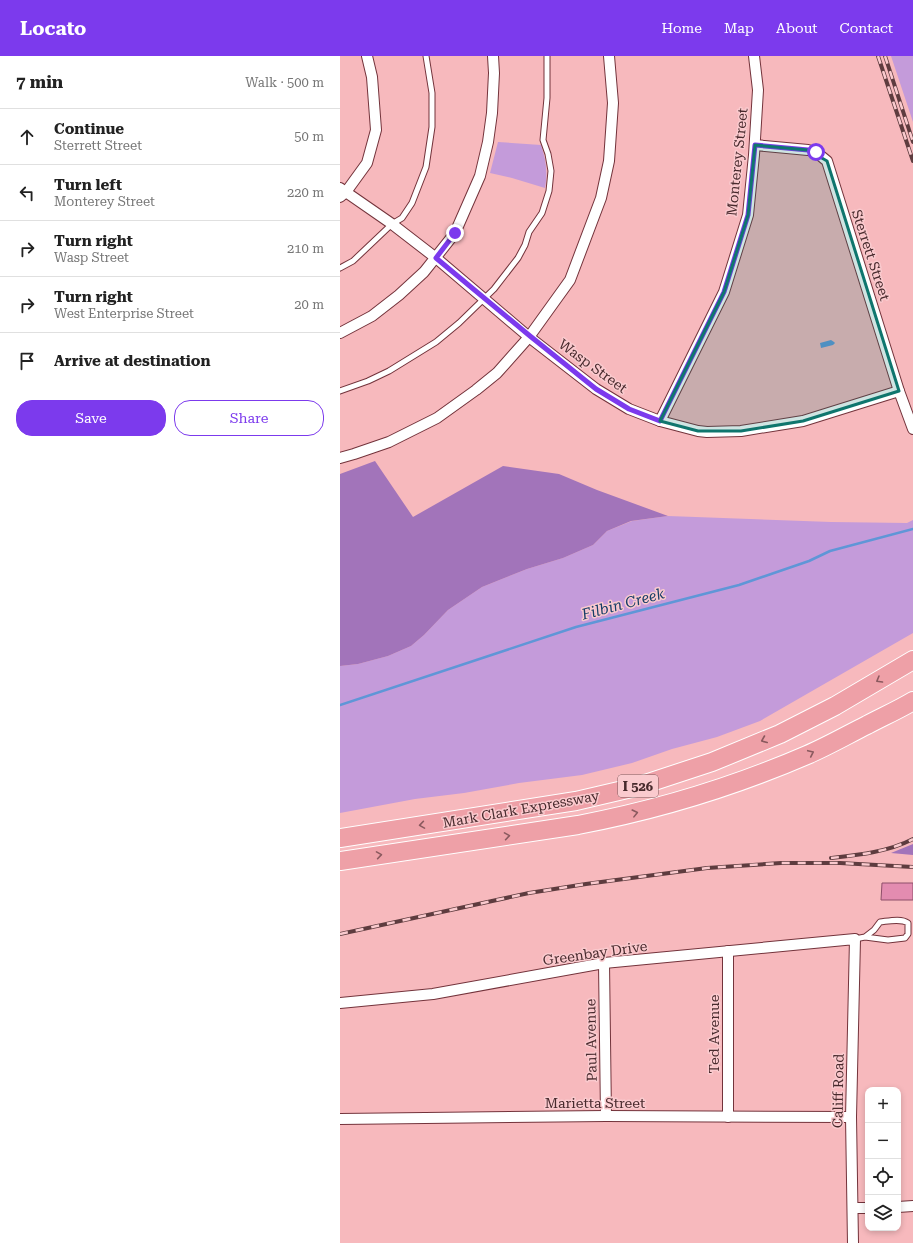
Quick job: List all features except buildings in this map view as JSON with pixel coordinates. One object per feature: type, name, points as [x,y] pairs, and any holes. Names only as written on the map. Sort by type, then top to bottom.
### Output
[{"type":"highway","name":"Mark Clark Expressway","points":[[340,838],[576,801],[642,785],[712,762],[780,734],[834,706],[913,660]]},
{"type":"highway","name":"Mark Clark Expressway","points":[[340,861],[578,825],[614,818],[678,802],[711,792],[808,755],[913,702]]},
{"type":"street","points":[[342,192],[367,163],[376,130],[372,77],[367,56]]},
{"type":"street","points":[[340,333],[372,316],[399,295],[424,272],[455,233],[480,176],[488,142],[492,113],[494,73],[493,56]]},
{"type":"street","points":[[340,458],[389,442],[437,418],[497,373],[530,336],[570,280],[601,198],[609,161],[612,135],[613,103],[609,56]]},
{"type":"street","name":"Monterey Street","points":[[660,421],[724,292],[748,215],[755,145],[758,90],[754,56]]},
{"type":"street","name":"Sterrett Street","points":[[755,145],[808,150],[816,152],[827,161],[899,391],[913,429]]},
{"type":"street","name":"Wasp Street","points":[[342,192],[392,224],[436,258],[596,389],[629,409],[660,421],[698,431],[741,431],[803,421],[899,391]]},
{"type":"street","name":"Greenbay Drive","points":[[340,1003],[433,994],[604,963],[860,938]]},
{"type":"street","name":"Califf Road","points":[[853,1243],[851,1117],[860,938]]},
{"type":"street","name":"Ted Avenue","points":[[728,951],[728,1117]]},
{"type":"street","name":"Paul Avenue","points":[[604,963],[606,1116]]},
{"type":"street","name":"Marietta Street","points":[[340,1119],[606,1116],[851,1117]]},
{"type":"street","points":[[901,1207],[913,1206]]},
{"type":"street","points":[[853,1208],[865,1208]]},
{"type":"lane","points":[[340,268],[353,261],[392,224],[402,218],[412,202],[426,166],[432,127],[432,93],[426,56]]},
{"type":"lane","points":[[340,391],[368,381],[389,371],[436,342],[460,323],[494,289],[518,258],[525,245],[529,232],[542,213],[549,190],[551,171],[548,154],[543,140],[547,98],[547,56]]},
{"type":"lane","points":[[894,920],[905,921],[908,923],[908,934],[905,938],[888,940],[860,938],[874,930],[880,922],[894,920]]},
{"type":"highlighted area","points":[[755,145],[808,150],[827,161],[899,391],[803,421],[741,431],[698,431],[660,421],[724,292],[748,215]]},
{"type":"shaded area","points":[[891,56],[913,56],[913,122]]},
{"type":"shaded area","points":[[498,142],[541,145],[546,166],[545,188],[490,173]]},
{"type":"shaded area","points":[[375,461],[413,517],[503,466],[559,474],[597,490],[668,516],[631,521],[607,531],[593,545],[563,558],[527,569],[482,587],[448,610],[411,646],[388,656],[358,664],[340,666],[340,474]]},
{"type":"shaded area","points":[[668,516],[831,522],[907,523],[913,520],[913,633],[760,721],[717,737],[672,749],[632,763],[582,775],[415,799],[340,813],[340,666],[358,664],[388,656],[411,646],[448,610],[482,587],[527,569],[563,558],[593,545],[607,531],[632,521]]},
{"type":"shaded area","points":[[913,844],[913,855],[891,853]]},
{"type":"water","points":[[831,340],[835,343],[833,345],[821,348],[820,343]]},
{"type":"waterway","name":"Filbin Creek","points":[[340,705],[576,627],[739,585],[809,561],[830,551],[913,529]]},
{"type":"railway","points":[[878,56],[913,161]]},
{"type":"railway","points":[[885,56],[913,142]]},
{"type":"railway","points":[[831,858],[883,850],[913,839]]},
{"type":"railway","points":[[340,934],[529,893],[707,868],[781,863],[840,863],[913,867]]},
{"type":"route","points":[[455,233],[436,258],[596,389],[629,409],[660,421],[724,292],[748,215],[755,145],[816,152]]}]
